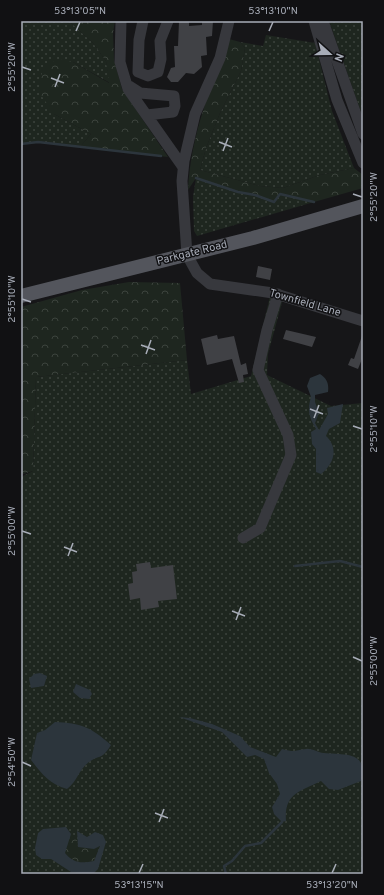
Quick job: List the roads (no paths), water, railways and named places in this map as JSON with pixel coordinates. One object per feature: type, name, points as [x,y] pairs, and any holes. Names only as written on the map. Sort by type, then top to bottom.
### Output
[{"type":"main road","name":"Parkgate Road","points":[[21,296],[187,255],[363,206]]},
{"type":"street","points":[[121,21],[120,62],[127,85],[183,167]]},
{"type":"street","points":[[143,21],[139,40],[138,72],[148,76],[158,72],[160,66],[160,41],[168,21]]},
{"type":"street","points":[[314,21],[337,100],[363,163]]},
{"type":"street","points":[[323,21],[363,134]]},
{"type":"street","name":"Townfield Lane","points":[[229,23],[220,58],[195,114],[183,167],[182,181],[187,255],[197,273],[210,284],[278,294],[363,321]]},
{"type":"street","points":[[127,85],[140,93],[174,96],[175,106],[173,112],[147,116]]},
{"type":"street","points":[[243,538],[260,528],[291,455],[288,435],[258,370],[267,330],[278,294]]},
{"type":"waterway","points":[[21,144],[38,142],[161,156]]},
{"type":"waterway","points":[[196,178],[274,202],[280,194],[314,202]]},
{"type":"waterway","points":[[295,566],[340,561],[363,567]]},
{"type":"waterway","points":[[226,874],[224,866],[232,861],[245,846],[261,843],[282,822]]}]
